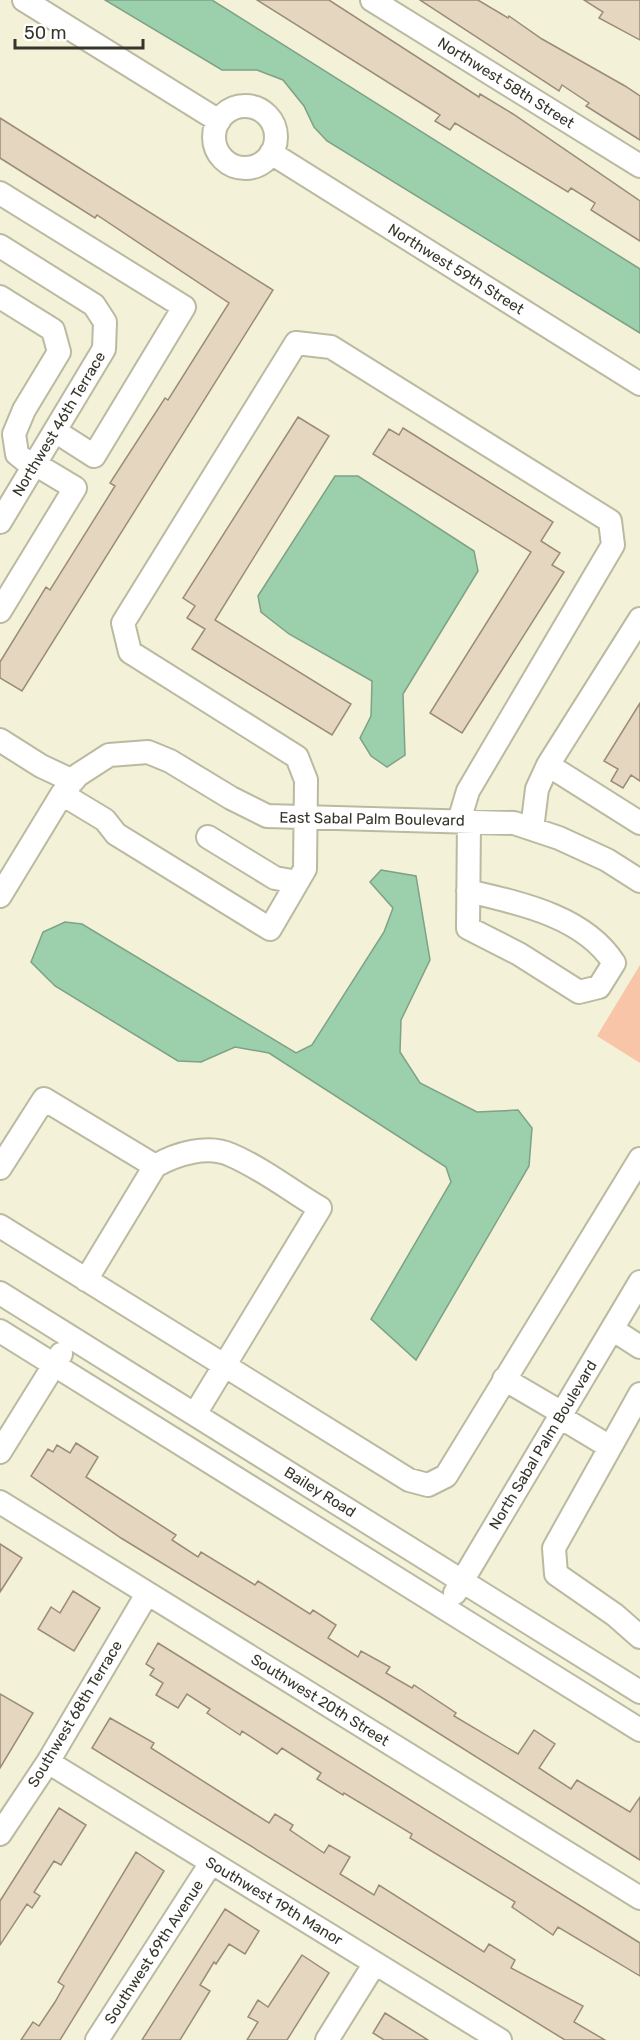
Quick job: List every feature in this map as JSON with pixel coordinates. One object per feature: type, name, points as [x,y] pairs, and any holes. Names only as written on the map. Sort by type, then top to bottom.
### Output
[{"type":"street","points":[[24,0],[219,121]]},
{"type":"street","name":"Northwest 58th Street","points":[[372,0],[640,166]]},
{"type":"street","points":[[252,107],[261,111],[273,125],[275,135],[271,153],[266,160],[250,168],[232,166],[219,154],[215,146],[215,129],[219,121],[233,108],[252,107]]},
{"type":"street","name":"Northwest 59th Street","points":[[271,153],[640,384]]},
{"type":"street","points":[[0,193],[184,307],[94,456],[55,431]]},
{"type":"street","name":"Northwest 46th Terrace","points":[[0,522],[104,349],[105,322],[94,304],[3,254]]},
{"type":"street","points":[[0,297],[53,330],[59,352],[24,410],[14,434],[18,454],[75,488],[0,611]]},
{"type":"street","points":[[0,740],[41,766],[105,820],[116,834],[270,929],[305,869],[306,780],[297,758],[130,652],[123,623],[296,343],[331,347],[610,521],[613,545],[468,791],[464,821],[468,928],[519,954],[579,992],[599,987],[614,963],[604,948],[579,930],[527,904],[468,891]]},
{"type":"street","points":[[532,829],[537,789],[548,765],[640,619]]},
{"type":"street","name":"East Sabal Palm Boulevard","points":[[0,896],[68,788],[109,755],[148,752],[170,761],[231,798],[267,816],[514,823],[607,860],[640,881]]},
{"type":"street","points":[[548,765],[640,823]]},
{"type":"street","points":[[208,837],[275,878],[297,882]]},
{"type":"street","points":[[0,1168],[44,1099],[155,1166]]},
{"type":"street","points":[[86,1280],[155,1166],[172,1157],[201,1151],[230,1154],[320,1208],[195,1414]]},
{"type":"street","points":[[0,1226],[409,1480],[428,1485],[446,1476],[640,1159]]},
{"type":"street","name":"North Sabal Palm Boulevard","points":[[445,1609],[639,1286]]},
{"type":"street","name":"Bailey Road","points":[[0,1293],[640,1692]]},
{"type":"street","points":[[612,1329],[640,1347]]},
{"type":"street","points":[[0,1331],[640,1730]]},
{"type":"street","points":[[0,1452],[71,1337]]},
{"type":"street","points":[[504,1379],[610,1447]]},
{"type":"street","points":[[640,1394],[554,1548],[556,1574],[615,1615],[640,1637]]},
{"type":"street","name":"Southwest 20th Street","points":[[0,1502],[640,1898]]},
{"type":"street","name":"Southwest 68th Terrace","points":[[0,1834],[48,1762],[147,1594]]},
{"type":"street","name":"Southwest 19th Manor","points":[[48,1762],[500,2040]]},
{"type":"street","name":"Southwest 69th Avenue","points":[[98,2040],[211,1863]]},
{"type":"street","points":[[327,2040],[375,1963]]},
{"type":"shaded area","points":[[105,0],[212,0],[640,269],[640,333],[327,141],[314,127],[304,106],[283,80],[257,70],[222,70]]},
{"type":"shaded area","points":[[335,476],[358,476],[474,551],[478,571],[403,694],[405,755],[387,767],[371,756],[360,738],[371,716],[372,681],[289,634],[261,612],[258,596]]},
{"type":"shaded area","points":[[381,870],[416,876],[430,960],[401,1020],[400,1052],[420,1083],[477,1112],[518,1110],[532,1128],[529,1166],[416,1360],[371,1319],[451,1182],[446,1167],[269,1053],[235,1047],[201,1062],[178,1061],[55,986],[31,962],[43,932],[65,922],[82,924],[296,1053],[312,1045],[384,932],[393,908],[370,882]]},
{"type":"shaded area","points":[[640,965],[640,1063],[597,1036]]},
{"type":"building","points":[[257,0],[329,0],[479,97],[480,94],[513,114],[640,201],[640,241],[591,210],[595,203],[571,188],[568,192],[455,123],[450,130],[435,121],[440,115]]},
{"type":"building","points":[[420,0],[478,0],[508,18],[509,16],[542,39],[625,86],[640,96],[640,140],[586,106],[589,103],[562,85],[559,91]]},
{"type":"building","points":[[584,0],[640,0],[640,40],[599,18],[603,12]]},
{"type":"building","points":[[0,118],[273,290],[22,691],[0,678],[0,662],[46,587],[50,590],[115,486],[110,483],[165,398],[168,400],[229,303],[97,215],[95,218],[0,158]]},
{"type":"building","points":[[298,417],[329,436],[215,620],[351,704],[332,735],[192,649],[205,629],[187,618],[195,606],[183,598]]},
{"type":"building","points":[[403,428],[553,522],[541,541],[560,553],[552,565],[564,572],[462,733],[430,713],[531,552],[373,454],[389,429],[399,435]]},
{"type":"building","points":[[640,703],[640,781],[631,775],[623,788],[611,781],[618,769],[604,761]]},
{"type":"building","points":[[76,1443],[98,1457],[86,1477],[176,1535],[172,1540],[198,1557],[201,1552],[255,1585],[258,1581],[310,1614],[313,1610],[336,1625],[328,1638],[358,1657],[361,1651],[390,1667],[386,1673],[412,1688],[414,1685],[456,1713],[454,1716],[518,1754],[534,1730],[555,1744],[539,1768],[571,1789],[577,1780],[630,1812],[640,1797],[640,1860],[389,1702],[121,1538],[31,1476],[48,1449],[53,1452],[57,1445],[70,1453]]},
{"type":"building","points":[[0,1544],[22,1558],[0,1592]]},
{"type":"building","points":[[73,1591],[100,1608],[74,1651],[38,1629],[51,1607],[60,1613]]},
{"type":"building","points":[[158,1643],[640,1943],[640,1976],[558,1927],[553,1935],[512,1907],[515,1902],[410,1838],[412,1834],[317,1779],[321,1773],[282,1748],[277,1754],[242,1731],[240,1735],[207,1713],[210,1709],[187,1694],[178,1708],[156,1695],[163,1683],[150,1675],[154,1669],[146,1664]]},
{"type":"building","points":[[0,1694],[33,1713],[0,1768]]},
{"type":"building","points":[[110,1718],[154,1743],[151,1748],[269,1823],[275,1814],[293,1825],[290,1830],[324,1853],[329,1845],[350,1857],[340,1874],[374,1895],[379,1885],[484,1952],[489,1944],[515,1960],[511,1968],[583,2006],[574,2022],[605,2040],[565,2040],[92,1748]]},
{"type":"building","points":[[59,1808],[86,1825],[61,1865],[54,1861],[34,1892],[40,1896],[32,1908],[27,1904],[0,1945],[0,1901]]},
{"type":"building","points":[[136,1852],[164,1871],[60,2040],[21,2040],[33,2022],[39,2026],[55,2002],[64,1986],[58,1982]]},
{"type":"building","points":[[225,1909],[259,1931],[245,1954],[229,1944],[216,1964],[214,1962],[200,1985],[210,1991],[180,2040],[142,2040]]},
{"type":"building","points":[[302,1955],[329,1973],[287,2040],[247,2040],[258,2022],[248,2017],[258,2000],[268,2007]]},
{"type":"building","points":[[385,2013],[428,2040],[384,2040],[373,2033]]}]
